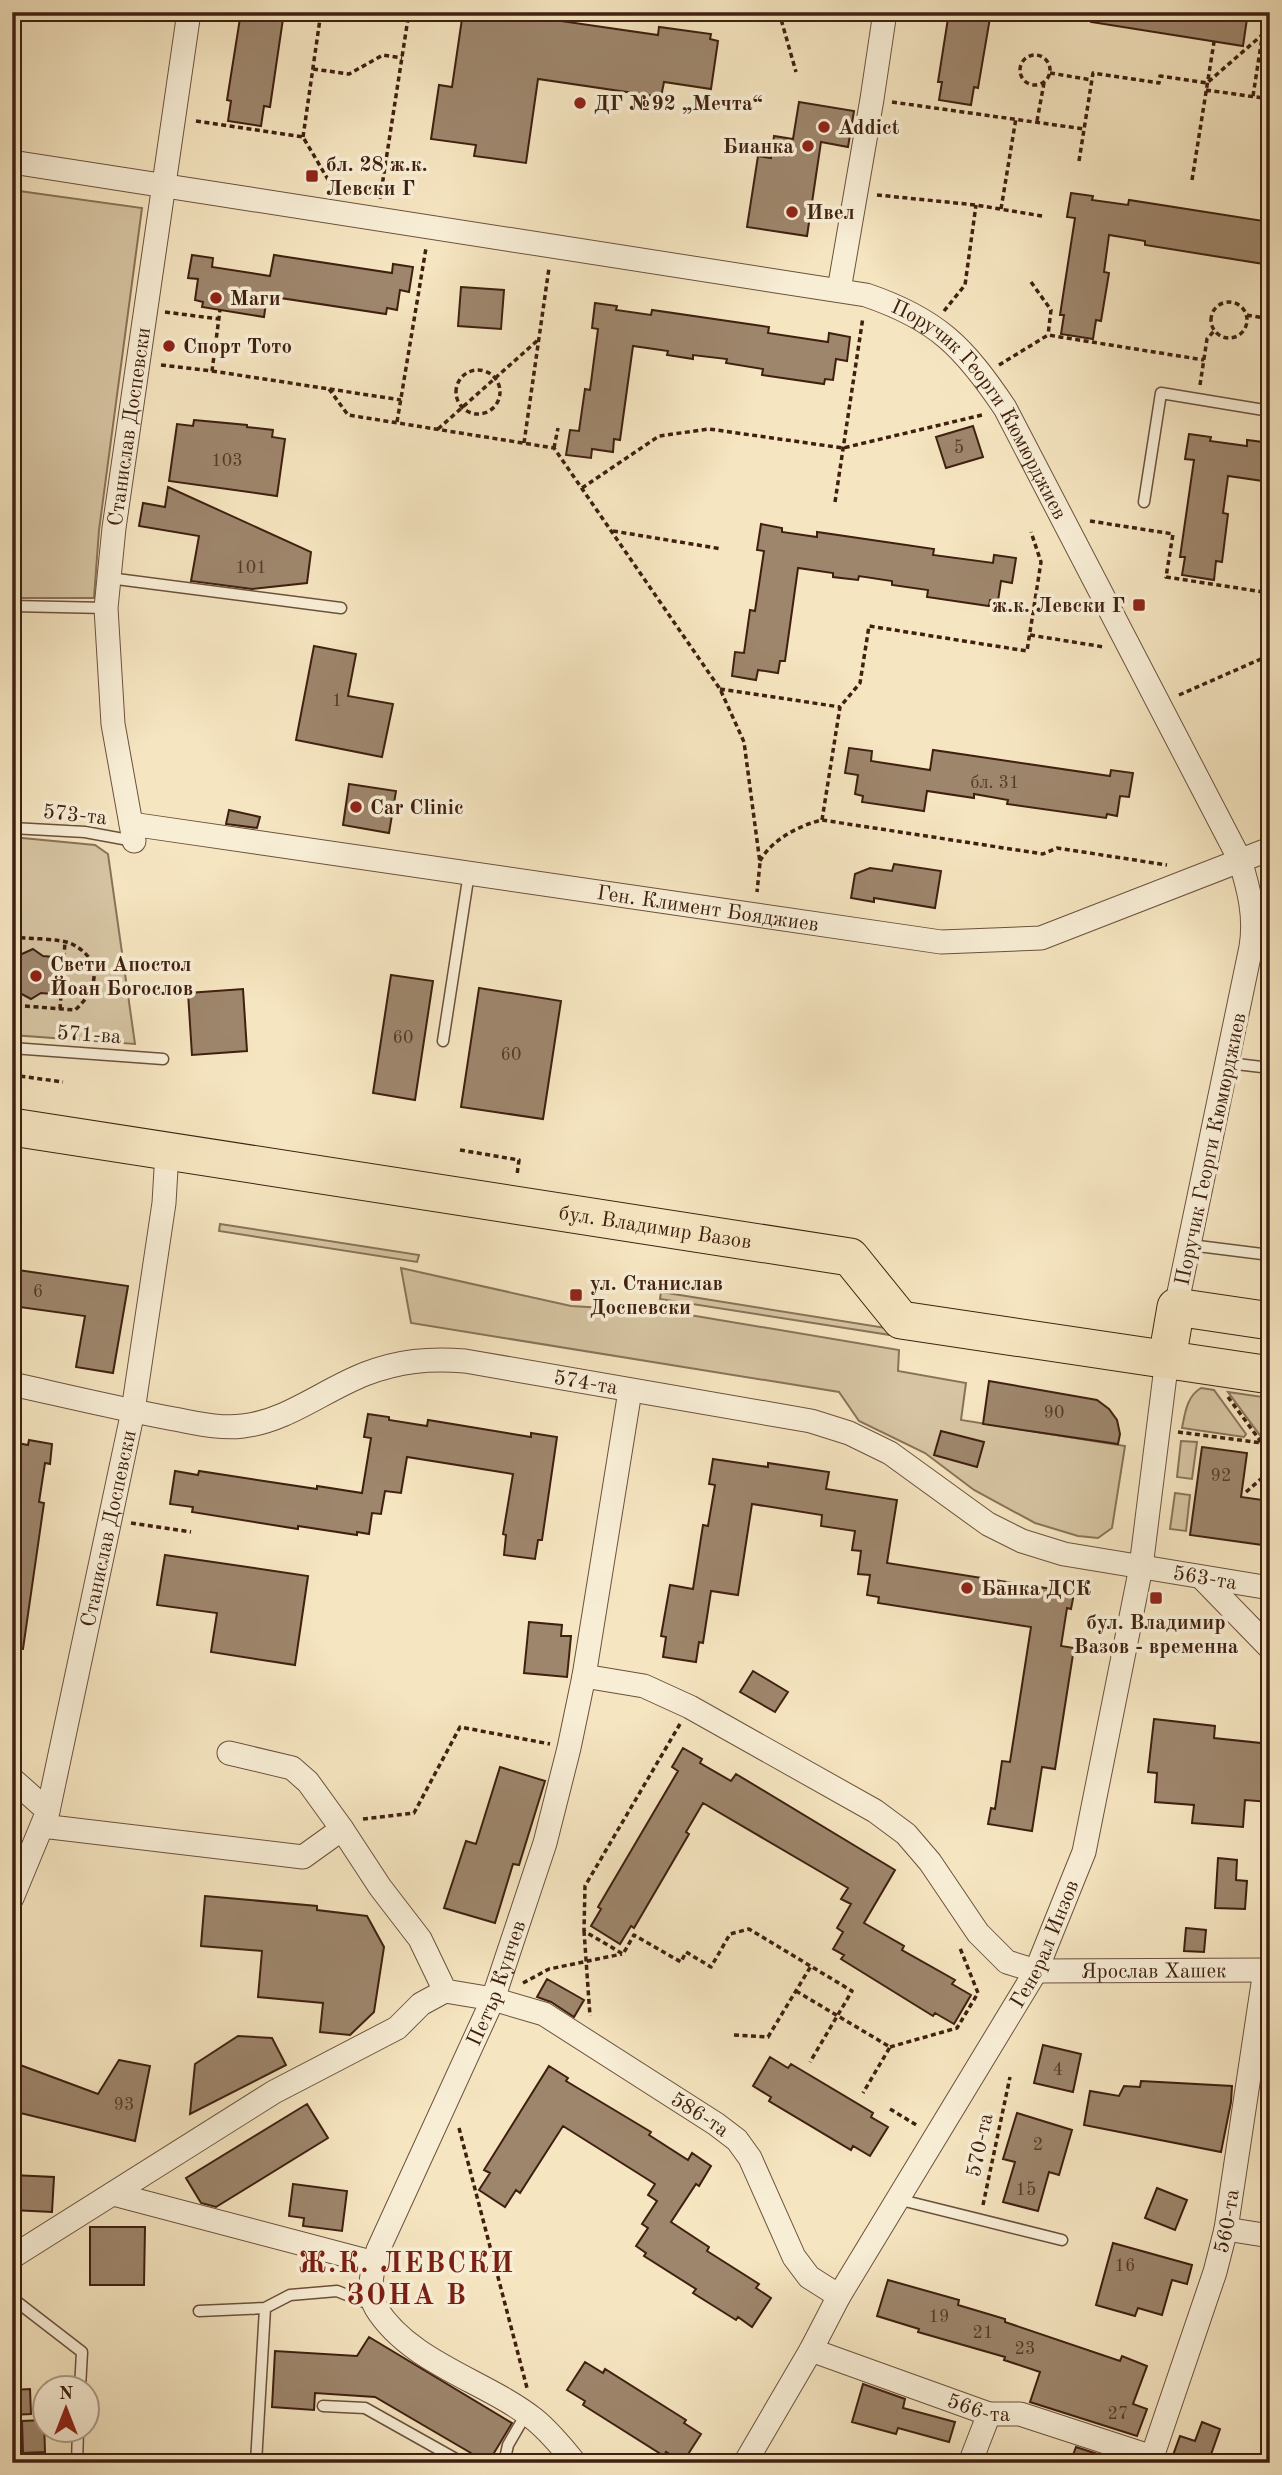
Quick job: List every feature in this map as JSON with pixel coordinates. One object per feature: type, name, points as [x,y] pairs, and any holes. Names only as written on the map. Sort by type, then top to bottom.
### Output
[{"type":"main road","name":"бул. Владимир Вазов","points":[[12,1127],[850,1257],[901,1320],[1270,1375]]},
{"type":"main road","name":"Поручик Георги Кюмюрджиев","points":[[1167,1359],[1177,1307]]},
{"type":"main road","points":[[1177,1307],[1270,1321]]},
{"type":"street","name":"Станислав Доспевски","points":[[133,832],[113,724],[106,608],[114,528],[189,12]]},
{"type":"street","points":[[839,290],[885,12]]},
{"type":"street","name":"Поручик Георги Кюмюрджиев","points":[[12,162],[866,295],[896,305],[933,326],[960,348],[983,375],[1005,408],[1240,860],[1252,904],[1254,929],[1177,1307]]},
{"type":"street","name":"Ген. Климент Бояджиев","points":[[133,832],[469,873],[941,942],[1041,938],[1207,871],[1270,849]]},
{"type":"street","name":"Станислав Доспевски","points":[[12,1898],[45,1818],[133,1411],[164,1203],[167,1152]]},
{"type":"street","name":"574-та","points":[[12,1384],[133,1411],[216,1426],[242,1426],[286,1413],[365,1374],[397,1364],[430,1358],[465,1361],[811,1421],[849,1433],[890,1453],[988,1524],[1022,1541],[1065,1554],[1141,1567]]},
{"type":"street","name":"Генерал Инзов","points":[[745,2463],[839,2296],[1036,1971],[1084,1852],[1141,1567],[1167,1359]]},
{"type":"street","name":"Петър Кунчев","points":[[374,2306],[370,2278],[378,2250],[451,2096],[493,1999],[545,1843],[584,1676],[630,1391]]},
{"type":"street","name":"563-та","points":[[1141,1567],[1270,1588]]},
{"type":"street","points":[[1202,1578],[1270,1648]]},
{"type":"street","points":[[584,1676],[644,1686],[690,1707],[875,1811],[906,1835],[930,1863],[978,1933],[1007,1962],[1036,1971]]},
{"type":"street","points":[[12,2258],[274,2092],[397,2028],[421,2004],[445,1991],[420,1939],[301,1774],[292,1768],[229,1753]]},
{"type":"street","points":[[12,1779],[45,1818],[303,1857],[342,1829]]},
{"type":"street","name":"Ярослав Хашек","points":[[1036,1971],[1267,1970]]},
{"type":"street","name":"560-та","points":[[1151,2460],[1215,2272],[1226,2229],[1267,1970]]},
{"type":"street","name":"586-та","points":[[445,1991],[493,1999],[544,2014],[737,2140],[750,2158],[794,2257],[809,2277],[839,2296]]},
{"type":"street","points":[[113,2194],[374,2263]]},
{"type":"street","points":[[1226,2229],[1270,2236]]},
{"type":"street","points":[[374,2306],[398,2333],[430,2357],[531,2417],[575,2463]]},
{"type":"street","name":"566-та","points":[[811,2350],[989,2414],[1020,2414],[1151,2460]]},
{"type":"street","points":[[970,2463],[989,2414]]},
{"type":"lane","points":[[1144,502],[1161,393],[1270,411]]},
{"type":"lane","points":[[109,578],[341,608]]},
{"type":"lane","points":[[12,606],[106,608]]},
{"type":"lane","name":"573-та","points":[[12,828],[133,832]]},
{"type":"lane","points":[[443,1041],[469,873]]},
{"type":"lane","name":"571-ва","points":[[12,1048],[163,1059]]},
{"type":"lane","points":[[1228,1063],[1270,1068]]},
{"type":"lane","points":[[1190,1245],[1270,1255]]},
{"type":"lane","points":[[897,2199],[1062,2239]]},
{"type":"lane","points":[[199,2311],[265,2308],[290,2295],[337,2291],[374,2306]]},
{"type":"lane","points":[[12,2298],[82,2352],[81,2374]]},
{"type":"lane","points":[[256,2463],[265,2308]]},
{"type":"lane","points":[[323,2406],[365,2408],[463,2463]]},
{"type":"lane","points":[[504,2463],[508,2445],[531,2417]]},
{"type":"lane","points":[[77,2463],[78,2444]]},
{"type":"path","points":[[321,12],[303,137],[329,182]]},
{"type":"path","points":[[377,219],[409,12]]},
{"type":"path","points":[[779,12],[796,72]]},
{"type":"path","points":[[1253,96],[1266,12]]},
{"type":"path","points":[[1207,83],[1262,34]]},
{"type":"path","points":[[1192,180],[1214,42]]},
{"type":"path","points":[[313,69],[348,74],[383,55],[402,58]]},
{"type":"path","points":[[1037,121],[1050,67],[1043,57],[1031,55],[1021,62],[1020,74],[1027,83],[1038,86],[1044,83]]},
{"type":"path","points":[[1050,73],[1092,80]]},
{"type":"path","points":[[1079,161],[1093,73],[1159,83],[1160,76],[1207,83]]},
{"type":"path","points":[[1206,90],[1270,99]]},
{"type":"path","points":[[872,99],[1084,128]]},
{"type":"path","points":[[174,118],[303,137]]},
{"type":"path","points":[[1001,209],[1016,118]]},
{"type":"path","points":[[857,193],[975,205],[1042,216]]},
{"type":"path","points":[[933,326],[964,285],[975,205]]},
{"type":"path","points":[[397,422],[429,226]]},
{"type":"path","points":[[524,443],[553,245]]},
{"type":"path","points":[[1031,282],[1051,310],[1048,335]]},
{"type":"path","points":[[835,502],[866,295]]},
{"type":"path","points":[[1239,303],[1247,315],[1245,329],[1234,338],[1227,338],[1214,331],[1211,317],[1218,304],[1239,303]]},
{"type":"path","points":[[145,309],[219,319]]},
{"type":"path","points":[[212,371],[220,310]]},
{"type":"path","points":[[1247,315],[1270,319]]},
{"type":"path","points":[[1198,400],[1207,339],[1214,331]]},
{"type":"path","points":[[983,375],[1048,335],[1204,360]]},
{"type":"path","points":[[438,429],[539,339]]},
{"type":"path","points":[[138,362],[401,400]]},
{"type":"path","points":[[474,370],[483,370],[494,378],[499,397],[489,411],[472,413],[462,407],[456,395],[460,378],[474,370]]},
{"type":"path","points":[[329,389],[348,415],[554,448],[719,689],[744,742],[760,863],[755,915]]},
{"type":"path","points":[[583,488],[659,436],[709,429],[843,448],[971,419],[1005,408]]},
{"type":"path","points":[[554,448],[558,428]]},
{"type":"path","points":[[1061,516],[1173,534],[1166,577],[1270,593]]},
{"type":"path","points":[[613,531],[722,549]]},
{"type":"path","points":[[822,820],[840,707],[860,683],[869,626],[1027,650],[1041,562],[1031,533]]},
{"type":"path","points":[[1270,539],[1265,548],[1265,556],[1270,564]]},
{"type":"path","points":[[1030,635],[1131,651]]},
{"type":"path","points":[[1158,704],[1270,655]]},
{"type":"path","points":[[719,689],[840,707]]},
{"type":"path","points":[[760,863],[766,851],[806,824],[822,820],[1043,854],[1057,848],[1207,871]]},
{"type":"path","points":[[12,937],[71,943],[85,954],[94,969],[93,988],[87,1000],[75,1010],[12,1006]]},
{"type":"path","points":[[60,1009],[65,943]]},
{"type":"path","points":[[12,1075],[63,1082]]},
{"type":"path","points":[[460,1150],[519,1160],[516,1183]]},
{"type":"path","points":[[1220,1387],[1270,1454]]},
{"type":"path","points":[[1176,1432],[1270,1444]]},
{"type":"path","points":[[1245,1492],[1270,1471]]},
{"type":"path","points":[[110,1519],[191,1532]]},
{"type":"path","points":[[600,2050],[591,2035],[584,1931],[585,1886],[690,1707]]},
{"type":"path","points":[[342,1829],[367,1817],[414,1813],[460,1727],[569,1748]]},
{"type":"path","points":[[493,1999],[550,1969],[623,1954],[634,1935],[681,1962],[687,1952],[711,1967],[730,1934],[748,1929],[852,1991],[810,2062]]},
{"type":"path","points":[[584,1931],[623,1954]]},
{"type":"path","points":[[863,2093],[890,2047],[957,2028],[978,1993],[956,1938]]},
{"type":"path","points":[[734,2035],[768,2037],[811,1966]]},
{"type":"path","points":[[796,1991],[890,2047]]},
{"type":"path","name":"570-та","points":[[979,2220],[1010,2077]]},
{"type":"path","points":[[451,2096],[531,2417]]},
{"type":"path","points":[[890,2109],[935,2136]]},
{"type":"shaded area","points":[[12,190],[142,208],[99,530],[94,598],[12,598]]},
{"type":"shaded area","points":[[12,837],[95,845],[108,854],[135,1044],[12,1035]]},
{"type":"shaded area","points":[[220,1224],[419,1255],[417,1262],[219,1231]]},
{"type":"shaded area","points":[[401,1268],[571,1306],[672,1312],[899,1350],[898,1371],[966,1383],[961,1420],[1125,1446],[1112,1528],[1098,1538],[1078,1536],[1035,1523],[974,1490],[925,1453],[859,1421],[839,1392],[411,1323]]},
{"type":"shaded area","points":[[661,1292],[955,1339],[954,1345],[660,1299]]},
{"type":"shaded area","points":[[1201,1388],[1214,1390],[1246,1434],[1244,1437],[1182,1428],[1190,1400]]},
{"type":"shaded area","points":[[1228,1392],[1270,1398],[1270,1439],[1262,1438]]},
{"type":"shaded area","points":[[1181,1441],[1197,1442],[1192,1479],[1177,1477]]},
{"type":"shaded area","points":[[1175,1493],[1190,1495],[1186,1531],[1170,1529]]},
{"type":"building","points":[[241,12],[284,12],[270,107],[264,106],[261,126],[228,121],[231,101],[227,100]]},
{"type":"building","points":[[463,12],[541,12],[540,18],[658,35],[659,27],[711,34],[710,39],[718,41],[711,89],[664,82],[661,97],[538,79],[526,163],[474,156],[476,145],[431,139],[439,85],[452,87]]},
{"type":"building","points":[[949,12],[991,12],[978,88],[974,87],[971,105],[939,100],[942,82],[938,82]]},
{"type":"building","points":[[1092,12],[1248,12],[1243,46],[1091,22]]},
{"type":"building","points":[[799,102],[854,111],[848,147],[821,142],[807,236],[747,227],[758,156],[771,158],[774,136],[793,139]]},
{"type":"building","points":[[1071,193],[1093,196],[1092,200],[1128,205],[1129,200],[1270,222],[1270,265],[1145,245],[1145,241],[1109,235],[1104,272],[1109,273],[1101,321],[1096,320],[1093,339],[1061,334],[1064,315],[1060,315],[1075,218],[1067,217]]},
{"type":"building","points":[[192,255],[213,258],[212,267],[270,276],[274,255],[392,273],[393,264],[413,267],[409,292],[400,290],[397,310],[387,308],[386,314],[267,296],[264,317],[202,307],[203,302],[195,300],[198,279],[188,278]]},
{"type":"building","points":[[461,287],[504,290],[501,329],[458,326]]},
{"type":"building","points":[[595,303],[617,306],[616,310],[651,315],[652,310],[769,327],[768,333],[828,342],[829,333],[850,337],[847,361],[836,359],[833,380],[825,379],[824,384],[762,375],[763,369],[726,363],[727,359],[693,355],[693,359],[667,355],[668,351],[633,346],[620,440],[614,439],[613,452],[592,449],[591,458],[566,455],[570,430],[579,431],[585,389],[590,390],[598,329],[592,328]]},
{"type":"building","points":[[194,420],[273,430],[272,437],[285,439],[277,496],[169,481],[177,424],[193,426]]},
{"type":"building","points":[[973,426],[983,457],[946,468],[936,437]]},
{"type":"building","points":[[1189,434],[1211,437],[1210,441],[1247,446],[1247,440],[1270,443],[1270,482],[1228,476],[1223,513],[1228,514],[1222,562],[1216,561],[1214,580],[1182,575],[1185,557],[1180,557],[1194,460],[1185,459]]},
{"type":"building","points":[[168,487],[311,552],[307,583],[252,589],[191,581],[199,536],[139,526],[143,503],[165,507]]},
{"type":"building","points":[[761,524],[782,528],[782,532],[817,537],[817,532],[934,549],[933,555],[993,563],[994,555],[1016,558],[1012,583],[1001,581],[998,601],[990,600],[989,606],[927,597],[928,590],[892,585],[892,581],[859,576],[858,580],[833,577],[833,573],[798,568],[785,661],[780,661],[778,673],[758,670],[756,680],[732,676],[735,652],[744,653],[750,610],[755,611],[764,551],[757,550]]},
{"type":"building","points":[[314,646],[356,654],[348,696],[393,704],[382,757],[296,740]]},
{"type":"building","points":[[849,748],[872,751],[871,761],[930,770],[933,750],[1110,776],[1111,770],[1133,773],[1129,797],[1120,796],[1117,816],[1107,814],[1106,818],[1007,804],[1008,800],[974,794],[974,798],[927,791],[924,811],[862,802],[863,796],[855,794],[858,775],[845,773]]},
{"type":"building","points":[[349,784],[396,791],[389,833],[343,825]]},
{"type":"building","points":[[229,810],[260,817],[257,828],[226,824]]},
{"type":"building","points":[[894,864],[941,871],[935,908],[874,898],[874,902],[851,898],[855,874],[870,868],[892,871]]},
{"type":"building","name":"Свети Апостол Йоан Богослов","points":[[33,949],[43,956],[54,957],[54,967],[59,973],[59,979],[55,986],[52,985],[52,994],[41,993],[31,999],[12,991],[12,954],[22,954]]},
{"type":"building","points":[[391,975],[433,981],[415,1100],[373,1093]]},
{"type":"building","points":[[479,988],[561,1001],[543,1119],[461,1107]]},
{"type":"building","points":[[243,989],[247,1051],[192,1055],[188,993]]},
{"type":"building","points":[[18,1270],[128,1286],[113,1373],[76,1367],[85,1316],[12,1306]]},
{"type":"building","points":[[989,1381],[1097,1400],[1109,1409],[1117,1420],[1120,1434],[1118,1444],[983,1424]]},
{"type":"building","points":[[368,1414],[427,1426],[428,1420],[531,1437],[531,1433],[557,1437],[542,1540],[538,1540],[535,1559],[504,1555],[506,1535],[503,1534],[513,1474],[407,1457],[401,1493],[385,1491],[381,1514],[372,1513],[369,1534],[357,1532],[357,1535],[298,1526],[298,1529],[192,1512],[193,1507],[170,1504],[175,1471],[198,1475],[199,1471],[362,1493],[371,1438],[364,1437]]},
{"type":"building","points":[[941,1431],[984,1442],[977,1467],[934,1455]]},
{"type":"building","points":[[29,1440],[52,1444],[50,1464],[45,1463],[39,1502],[44,1503],[23,1649],[12,1648],[12,1442],[28,1445]]},
{"type":"building","points":[[1202,1447],[1247,1453],[1241,1497],[1270,1501],[1270,1546],[1190,1535]]},
{"type":"building","points":[[713,1459],[768,1467],[768,1463],[829,1472],[826,1489],[897,1500],[887,1563],[1052,1589],[1052,1585],[1075,1588],[1071,1609],[1067,1608],[1061,1646],[1074,1648],[1055,1769],[1042,1767],[1032,1831],[988,1824],[991,1808],[995,1809],[1002,1761],[1010,1762],[1031,1627],[878,1603],[879,1597],[867,1595],[870,1575],[858,1574],[861,1551],[852,1550],[855,1531],[821,1526],[822,1515],[752,1504],[738,1595],[711,1591],[703,1643],[699,1642],[696,1662],[663,1657],[666,1637],[661,1636],[670,1585],[693,1589],[703,1525],[708,1526],[715,1485],[709,1484]]},
{"type":"building","points":[[165,1555],[308,1576],[295,1665],[211,1652],[217,1613],[157,1605]]},
{"type":"building","points":[[529,1622],[562,1625],[561,1636],[571,1636],[567,1677],[524,1673]]},
{"type":"building","points":[[753,1671],[788,1692],[775,1712],[740,1692]]},
{"type":"building","points":[[1154,1719],[1215,1726],[1214,1738],[1270,1744],[1270,1802],[1245,1800],[1243,1827],[1192,1823],[1194,1805],[1155,1802],[1157,1773],[1148,1772]]},
{"type":"building","points":[[683,1748],[702,1759],[700,1763],[731,1781],[736,1774],[895,1870],[864,1923],[904,1946],[902,1950],[955,1980],[952,1984],[971,1995],[954,2024],[935,2013],[933,2016],[841,1959],[844,1955],[833,1949],[843,1932],[837,1928],[851,1904],[841,1899],[848,1888],[703,1803],[686,1832],[689,1834],[634,1928],[631,1926],[620,1944],[591,1926],[601,1909],[598,1907],[678,1771],[672,1767]]},
{"type":"building","points":[[500,1767],[545,1781],[519,1865],[513,1864],[495,1923],[444,1908],[466,1841],[476,1844]]},
{"type":"building","points":[[1218,1858],[1237,1860],[1236,1880],[1247,1881],[1245,1909],[1215,1908]]},
{"type":"building","points":[[205,1896],[317,1906],[317,1910],[367,1916],[384,1947],[374,2012],[350,2035],[320,2032],[323,2003],[258,1997],[262,1951],[201,1946]]},
{"type":"building","points":[[1186,1928],[1206,1930],[1204,1952],[1184,1951]]},
{"type":"building","points":[[547,1979],[584,2000],[574,2017],[551,2002],[537,1997]]},
{"type":"building","points":[[238,2036],[272,2038],[286,2065],[190,2114],[195,2064]]},
{"type":"building","points":[[1043,2045],[1081,2054],[1073,2092],[1034,2083]]},
{"type":"building","points":[[770,2057],[788,2068],[791,2064],[873,2113],[871,2117],[888,2127],[870,2156],[853,2146],[851,2150],[769,2101],[771,2097],[753,2086]]},
{"type":"building","points":[[119,2060],[150,2066],[135,2141],[12,2111],[12,2062],[98,2094]]},
{"type":"building","points":[[549,2066],[568,2078],[566,2081],[651,2132],[649,2135],[688,2160],[692,2153],[711,2166],[671,2222],[709,2247],[707,2251],[759,2284],[756,2288],[771,2298],[752,2327],[693,2293],[696,2289],[644,2256],[646,2253],[636,2246],[648,2228],[642,2224],[657,2201],[648,2195],[655,2184],[563,2126],[520,2193],[516,2190],[505,2207],[479,2190],[490,2173],[484,2170]]},
{"type":"building","points":[[1141,2081],[1232,2086],[1221,2152],[1084,2125],[1090,2091],[1119,2096],[1124,2086],[1140,2087]]},
{"type":"building","points":[[307,2104],[328,2138],[216,2207],[201,2203],[186,2178]]},
{"type":"building","points":[[1017,2113],[1072,2130],[1059,2175],[1049,2172],[1038,2211],[1003,2202],[1015,2162],[1003,2159]]},
{"type":"building","points":[[12,2175],[54,2177],[52,2212],[12,2210]]},
{"type":"building","points":[[293,2184],[347,2191],[342,2231],[303,2226],[304,2218],[289,2216]]},
{"type":"building","points":[[1157,2188],[1187,2200],[1175,2230],[1145,2218]]},
{"type":"building","points":[[90,2227],[145,2227],[144,2285],[90,2285]]},
{"type":"building","points":[[1113,2243],[1192,2265],[1187,2284],[1172,2280],[1162,2315],[1138,2308],[1135,2316],[1096,2305]]},
{"type":"building","points":[[888,2280],[959,2300],[958,2305],[1005,2319],[1005,2322],[1120,2361],[1122,2356],[1147,2366],[1133,2404],[1147,2409],[1137,2436],[1030,2402],[1040,2372],[1004,2360],[1005,2357],[918,2332],[919,2329],[877,2316]]},
{"type":"building","points":[[369,2337],[512,2423],[488,2463],[375,2397],[315,2393],[314,2410],[272,2407],[275,2351],[357,2356]]},
{"type":"building","points":[[585,2362],[603,2373],[605,2369],[686,2420],[684,2423],[701,2434],[683,2462],[666,2452],[664,2456],[583,2405],[585,2401],[567,2390]]},
{"type":"building","points":[[863,2384],[905,2399],[903,2408],[955,2422],[949,2442],[898,2428],[896,2434],[852,2422]]},
{"type":"building","points":[[30,2389],[31,2414],[12,2415],[12,2390]]},
{"type":"building","points":[[22,2421],[32,2421],[32,2444],[45,2444],[45,2452],[23,2453]]},
{"type":"building","points":[[1202,2422],[1220,2429],[1208,2463],[1186,2463],[1172,2458],[1180,2436],[1195,2441]]},
{"type":"building","points":[[1076,2447],[1119,2461],[1070,2463]]},
{"type":"place","name":"ДГ №92 „Мечта“","points":[[580,103]]},
{"type":"place","name":"Addict","points":[[824,127]]},
{"type":"place","name":"Бианка","points":[[808,146]]},
{"type":"place","name":"бл. 28 ж.к. Левски Г","points":[[312,176]]},
{"type":"place","name":"Ивел","points":[[792,212]]},
{"type":"place","name":"Маги","points":[[216,298]]},
{"type":"place","name":"Спорт Тото","points":[[169,346]]},
{"type":"place","name":"ж.к. Левски Г","points":[[1139,605]]},
{"type":"place","name":"Car Clinic","points":[[356,807]]},
{"type":"place","name":"Свети Апостол Йоан Богослов","points":[[36,976]]},
{"type":"place","name":"ул. Станислав Доспевски","points":[[576,1295]]},
{"type":"place","name":"Банка ДСК","points":[[967,1588]]},
{"type":"place","name":"бул. Владимир Вазов - временна","points":[[1156,1598]]},
{"type":"district","name":"Ж.К. ЛЕВСКИ ЗОНА В","points":[[407,2278]]}]
